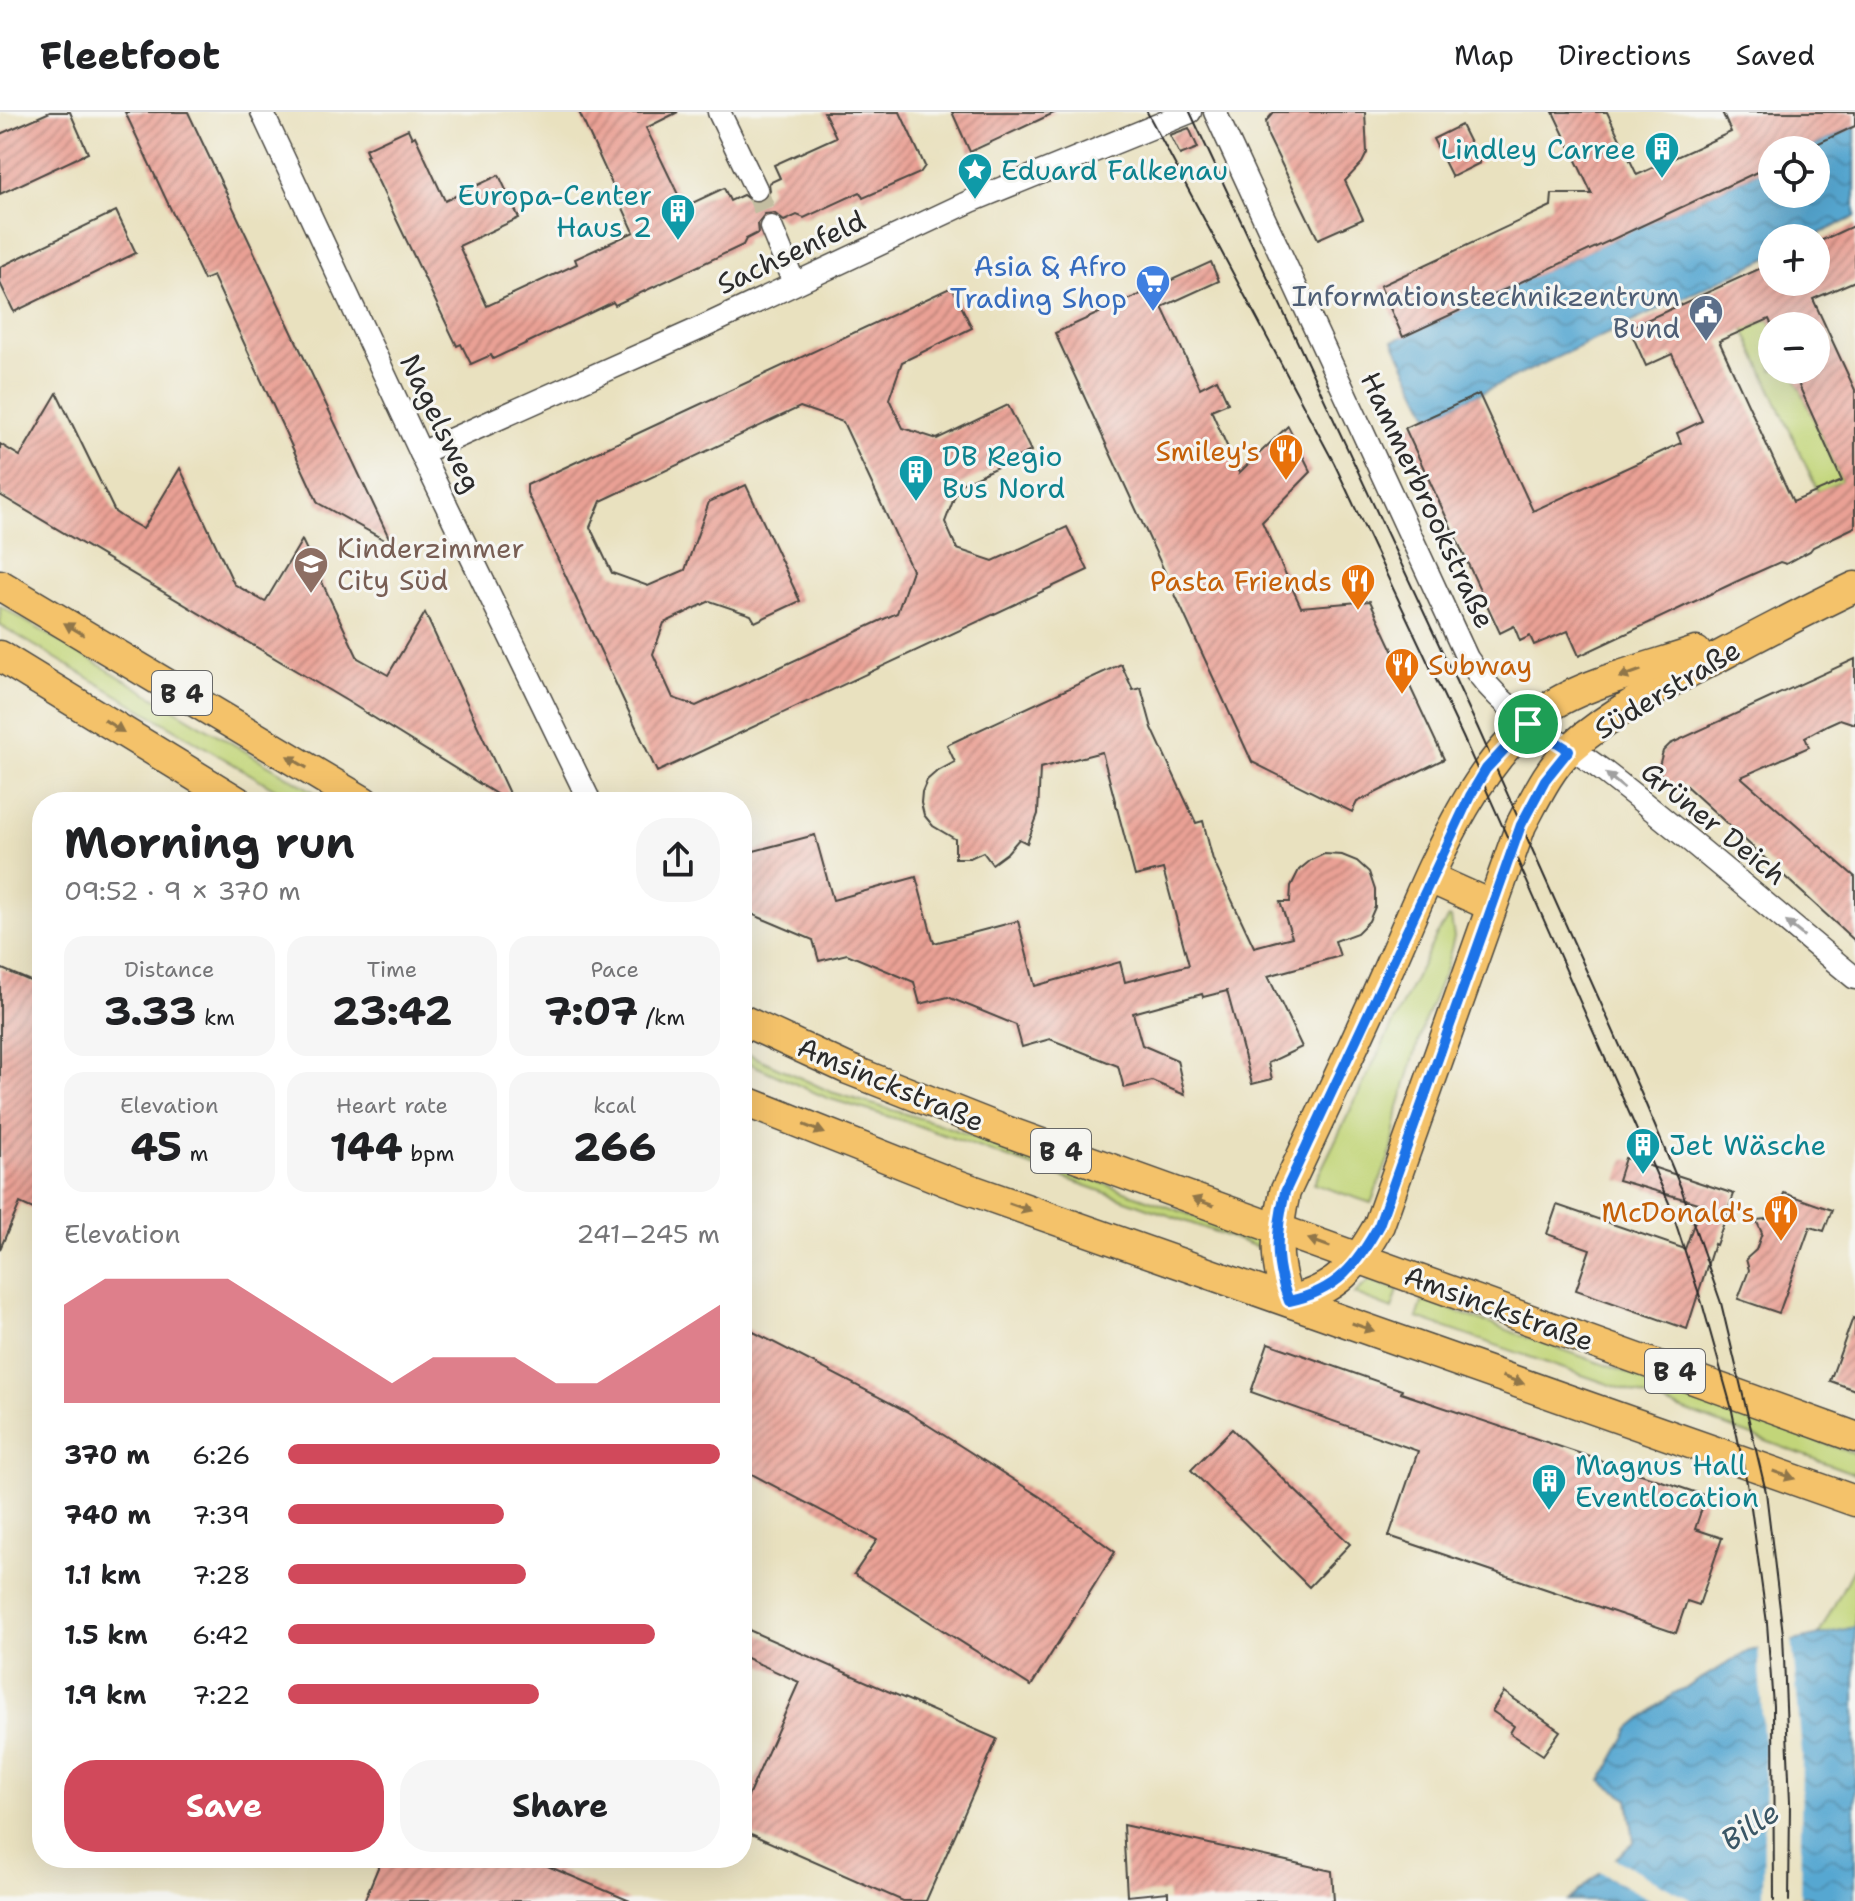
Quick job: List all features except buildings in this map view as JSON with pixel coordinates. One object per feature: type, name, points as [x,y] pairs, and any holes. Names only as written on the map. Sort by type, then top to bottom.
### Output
[{"type":"main road","name":"B 4","points":[[0,585],[347,792]]},
{"type":"main road","name":"Süderstraße","points":[[1783,621],[1581,691],[1550,706],[1528,724],[1486,769],[1430,878],[1285,1192],[1277,1228],[1281,1282],[1289,1301],[1313,1296],[1332,1284],[1361,1258],[1379,1225],[1521,825],[1545,780],[1569,750],[1607,720],[1664,685],[1783,621],[1855,587]]},
{"type":"main road","name":"B 4","points":[[0,656],[222,792]]},
{"type":"main road","points":[[1430,878],[1492,906]]},
{"type":"main road","name":"Amsinckstraße","points":[[752,1025],[848,1069],[946,1108],[1855,1437]]},
{"type":"main road","name":"B 4","points":[[752,1104],[946,1181],[1855,1501]]},
{"type":"street","name":"Nagelsweg","points":[[262,112],[421,453],[585,792]]},
{"type":"street","points":[[719,112],[756,189]]},
{"type":"street","name":"Sachsenfeld","points":[[421,453],[971,201],[1190,112]]},
{"type":"street","name":"Hammerbrookstraße","points":[[1215,112],[1467,658],[1487,686],[1528,724]]},
{"type":"street","points":[[771,227],[794,283]]},
{"type":"street","name":"Grüner Deich","points":[[1528,724],[1603,771],[1855,978]]},
{"type":"green space","points":[[1758,324],[1758,361],[1744,330]]},
{"type":"green space","points":[[1769,384],[1798,384],[1842,481],[1818,492]]},
{"type":"green space","points":[[0,606],[314,792],[280,792],[0,625]]},
{"type":"green space","points":[[1451,918],[1454,937],[1446,968],[1424,1023],[1399,1107],[1392,1150],[1371,1203],[1314,1184],[1436,936]]},
{"type":"green space","points":[[752,1056],[831,1092],[936,1123],[1263,1241],[1263,1249],[913,1124],[827,1098],[752,1064]]},
{"type":"green space","points":[[1370,1280],[1398,1290],[1392,1309],[1354,1294]]},
{"type":"green space","points":[[1423,1300],[1855,1454],[1855,1474],[1663,1403],[1417,1318]]},
{"type":"green space","points":[[1855,1565],[1855,1627],[1818,1636]]},
{"type":"water","points":[[1855,126],[1855,217],[1830,229],[1830,224],[1758,224],[1758,263],[1430,417],[1393,341],[1758,172],[1758,208],[1830,208],[1830,138]]},
{"type":"water","name":"Bille","points":[[1855,1627],[1855,1901],[1829,1901],[1804,1896],[1795,1901],[1568,1901],[1634,1842],[1628,1798],[1601,1781],[1630,1729],[1666,1699],[1749,1651]]},
{"type":"pier","points":[[1792,1637],[1802,1754],[1800,1901],[1763,1901],[1765,1764],[1758,1645]]},
{"type":"pier","points":[[1612,1857],[1693,1901],[1652,1901],[1598,1871]]},
{"type":"tunnel","points":[[756,189],[771,227]]},
{"type":"tram line","points":[[1147,112],[1334,463],[1463,737],[1669,1203],[1731,1406],[1749,1493],[1767,1623],[1773,1706],[1774,1901]]},
{"type":"tram line","points":[[1190,112],[1477,726],[1641,1093],[1681,1188],[1721,1303],[1766,1492],[1783,1634],[1790,1802],[1789,1901]]},
{"type":"place","name":"Lindley Carree","points":[[1662,180]]},
{"type":"place","name":"Eduard Falkenau","points":[[975,201]]},
{"type":"place","name":"Europa-Center Haus 2","points":[[678,242]]},
{"type":"place","name":"Asia & Afro Trading Shop","points":[[1153,313]]},
{"type":"place","name":"Informationstechnikzentrum Bund","points":[[1706,343]]},
{"type":"place","name":"Smiley's","points":[[1286,482]]},
{"type":"place","name":"DB Regio Bus Nord","points":[[916,503]]},
{"type":"place","name":"Kinderzimmer City Süd","points":[[311,595]]},
{"type":"place","name":"Pasta Friends","points":[[1358,612]]},
{"type":"place","name":"Subway","points":[[1402,696]]},
{"type":"place","name":"Jet Wäsche","points":[[1643,1176]]},
{"type":"place","name":"McDonald's","points":[[1781,1243]]},
{"type":"place","name":"Magnus Hall Eventlocation","points":[[1549,1512]]},
{"type":"route","points":[[1528,724],[1569,750],[1545,780],[1521,825],[1379,1225],[1361,1258],[1332,1284],[1313,1296],[1289,1301],[1281,1282],[1278,1260],[1277,1228],[1285,1192],[1470,796],[1486,769],[1528,724]]}]
